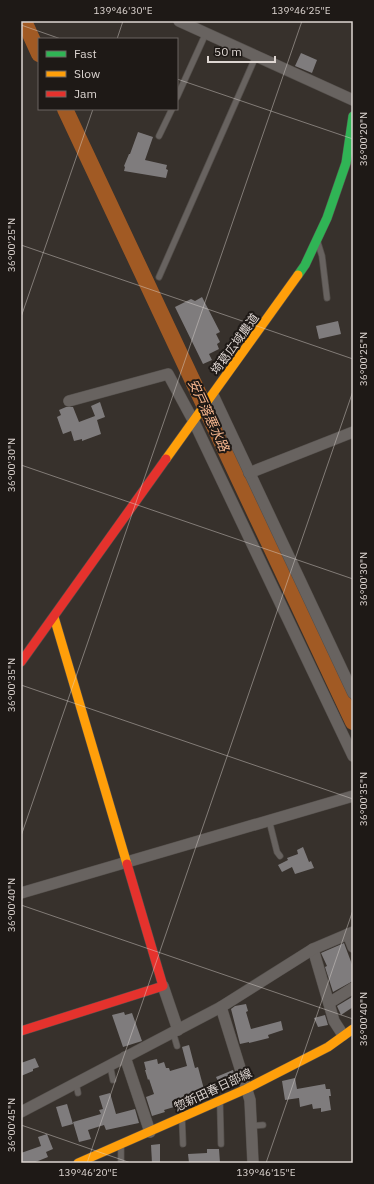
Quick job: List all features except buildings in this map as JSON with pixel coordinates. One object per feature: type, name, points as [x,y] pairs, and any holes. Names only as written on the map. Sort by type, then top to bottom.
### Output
[{"type":"street","points":[[179,21],[353,100]]},
{"type":"street","name":"埼葛広域農道","points":[[21,662],[305,265],[327,218],[346,163],[353,116]]},
{"type":"street","points":[[69,401],[168,374],[195,420],[353,756]]},
{"type":"street","points":[[211,397],[249,473],[353,693]]},
{"type":"street","points":[[249,473],[353,432]]},
{"type":"street","points":[[54,617],[127,861],[175,1031]]},
{"type":"street","points":[[21,893],[353,796]]},
{"type":"street","points":[[21,1112],[77,1088],[110,1065],[221,1007],[313,949],[350,933],[353,947]]},
{"type":"street","points":[[313,949],[334,1021],[343,1035]]},
{"type":"street","points":[[21,1031],[163,986]]},
{"type":"street","points":[[329,1003],[353,988]]},
{"type":"street","points":[[221,1007],[250,1100],[254,1163]]},
{"type":"street","name":"惣新田春日部線","points":[[83,1162],[246,1089],[328,1047],[353,1029]]},
{"type":"street","points":[[125,1057],[150,1132]]},
{"type":"lane","points":[[178,95],[206,33]]},
{"type":"lane","points":[[158,277],[256,56]]},
{"type":"lane","points":[[159,136],[172,110]]},
{"type":"lane","points":[[317,239],[322,256],[327,298]]},
{"type":"lane","points":[[269,820],[277,852],[280,856]]},
{"type":"lane","points":[[175,1031],[177,1046]]},
{"type":"lane","points":[[110,1065],[114,1080]]},
{"type":"lane","points":[[220,1101],[221,1144]]},
{"type":"lane","points":[[182,1118],[183,1144]]},
{"type":"lane","points":[[251,1126],[263,1125]]},
{"type":"lane","points":[[121,1145],[121,1163]]},
{"type":"waterway","name":"安戸落悪水路","points":[[24,21],[38,52]]},
{"type":"waterway","name":"安戸落悪水路","points":[[65,110],[353,722]]},
{"type":"traffic: fast","points":[[298,275],[305,265],[327,218],[346,163],[353,116]]},
{"type":"traffic: slow","points":[[166,459],[298,275]]},
{"type":"traffic: slow","points":[[54,617],[127,864]]},
{"type":"traffic: slow","points":[[78,1163],[246,1089],[328,1047],[353,1029]]},
{"type":"traffic: jam","points":[[21,662],[166,459]]},
{"type":"traffic: jam","points":[[21,1031],[163,986],[127,864]]}]
